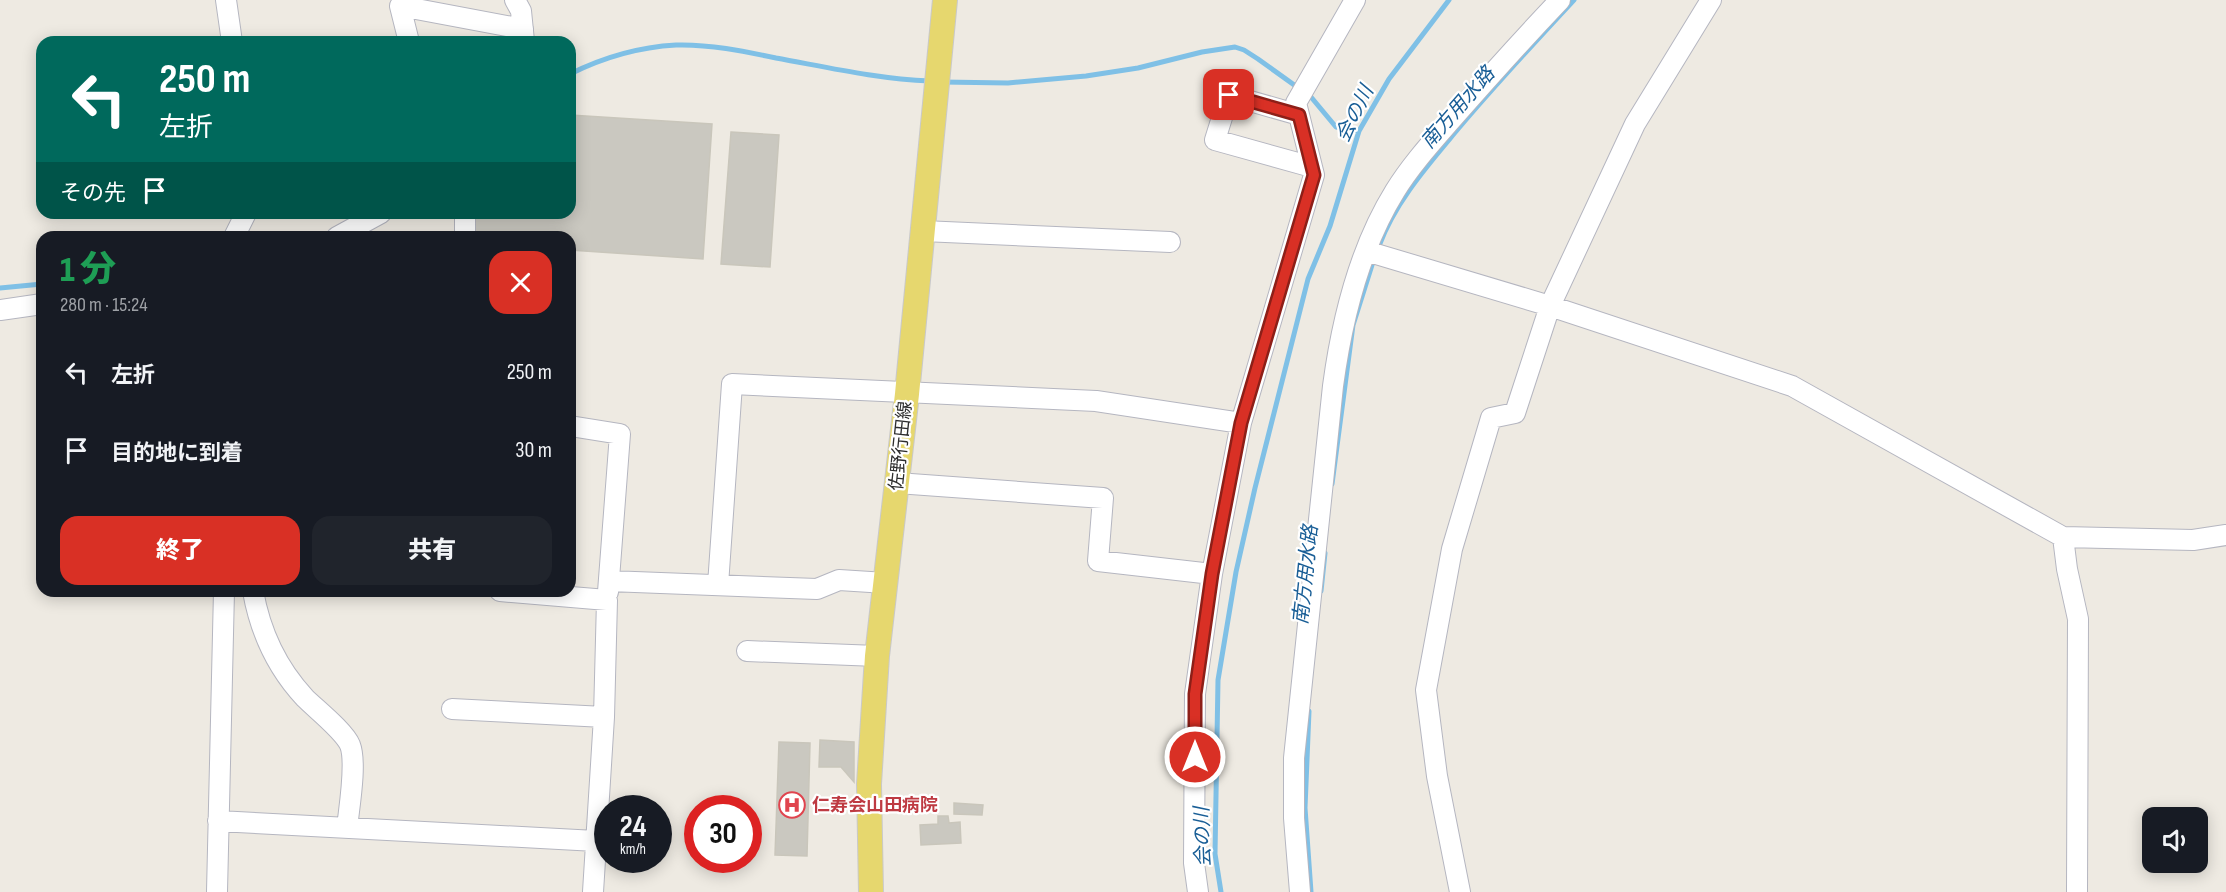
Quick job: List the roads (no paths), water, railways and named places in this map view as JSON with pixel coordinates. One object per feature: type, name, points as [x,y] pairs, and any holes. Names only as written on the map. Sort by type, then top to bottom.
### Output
[{"type":"main road","name":"佐野行田線","points":[[871,892],[869,784],[878,656],[907,394],[945,0]]},
{"type":"street","points":[[226,0],[231,36]]},
{"type":"street","points":[[408,36],[400,6],[523,36],[521,11],[516,0]]},
{"type":"street","points":[[1198,892],[1194,863],[1195,694],[1212,574],[1241,423],[1314,175],[1296,103],[1354,0]]},
{"type":"street","points":[[1300,892],[1294,819],[1295,746],[1335,365],[1349,302],[1366,251],[1379,220],[1396,189],[1420,156],[1560,0]]},
{"type":"street","points":[[1470,892],[1460,892],[1437,776],[1426,690],[1452,549],[1491,418],[1515,413],[1550,306],[1635,124],[1711,0]]},
{"type":"street","points":[[1299,115],[1229,95],[1215,140],[1312,167]]},
{"type":"street","points":[[348,231],[370,219]]},
{"type":"street","points":[[923,231],[1170,242]]},
{"type":"street","points":[[1366,251],[1550,306],[1792,386],[2063,537],[2193,540],[2226,535]]},
{"type":"street","points":[[0,310],[36,305]]},
{"type":"street","points":[[718,585],[732,384],[907,394],[1096,401],[1241,423]]},
{"type":"street","points":[[576,427],[620,434],[608,591],[599,795]]},
{"type":"street","points":[[897,483],[1103,498],[1098,561],[1212,574]]},
{"type":"street","points":[[2063,537],[2067,569],[2078,619],[2077,892]]},
{"type":"street","points":[[576,591],[718,585],[817,589],[839,580],[886,583]]},
{"type":"street","points":[[217,892],[224,597]]},
{"type":"street","points":[[255,597],[258,618],[276,658],[303,696],[350,745],[353,780],[347,828]]},
{"type":"street","points":[[747,651],[878,656]]},
{"type":"street","points":[[452,709],[604,717]]},
{"type":"street","points":[[218,821],[594,842]]},
{"type":"street","points":[[593,892],[594,873]]},
{"type":"waterway","name":"会の川","points":[[1221,892],[1215,854],[1218,680],[1236,572],[1308,279],[1330,226],[1359,131],[1389,79],[1449,0]]},
{"type":"waterway","name":"南方用水路","points":[[1379,246],[1394,214],[1424,170],[1486,96],[1574,0]]},
{"type":"waterway","points":[[576,71],[608,58],[635,51],[662,46],[688,45],[739,51],[872,75],[930,81]]},
{"type":"waterway","points":[[942,82],[1008,83],[1086,76],[1138,68],[1202,52],[1235,47],[1258,59],[1311,97],[1336,127],[1359,131]]},
{"type":"waterway","name":"南方用水路","points":[[1332,484],[1353,325],[1372,265]]},
{"type":"waterway","points":[[0,288],[36,285]]},
{"type":"waterway","name":"南方用水路","points":[[1321,591],[1325,553]]},
{"type":"waterway","name":"南方用水路","points":[[1309,711],[1305,808],[1311,892]]},
{"type":"place","name":"仁寿会山田病院","points":[[792,805]]}]
